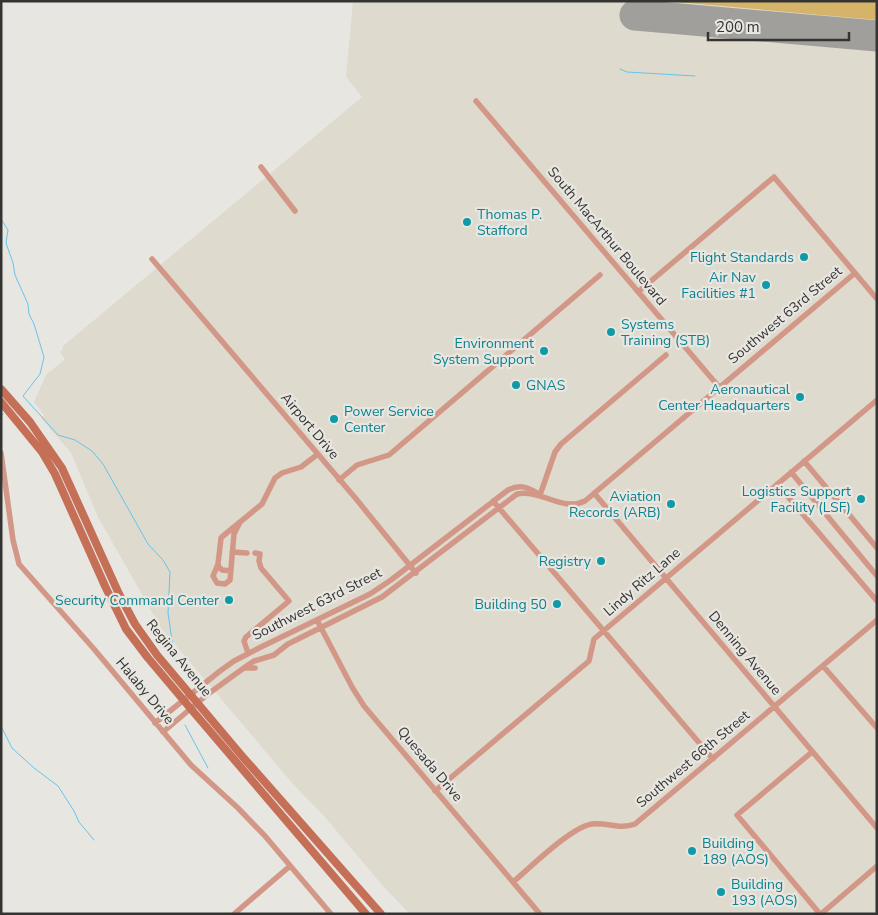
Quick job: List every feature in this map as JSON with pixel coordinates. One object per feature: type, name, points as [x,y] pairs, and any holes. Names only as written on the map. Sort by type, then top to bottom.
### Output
[{"type":"main road","name":"Regina Avenue","points":[[1,389],[30,422],[62,468],[118,594],[135,624],[157,655],[242,756],[381,914]]},
{"type":"main road","name":"Regina Avenue","points":[[1,402],[42,452],[55,474],[126,629],[183,700],[366,914]]},
{"type":"street","name":"South MacArthur Boulevard","points":[[476,101],[719,387]]},
{"type":"street","points":[[261,167],[295,211]]},
{"type":"street","points":[[638,292],[774,177],[877,299]]},
{"type":"street","name":"Airport Drive","points":[[152,259],[340,480],[416,573]]},
{"type":"street","name":"Southwest 63rd Street","points":[[163,732],[237,671],[254,661],[274,655],[288,644],[382,597],[416,573],[517,494],[524,492],[540,495],[572,505],[585,501],[855,272]]},
{"type":"street","points":[[340,480],[357,465],[388,455],[600,275]]},
{"type":"street","points":[[540,495],[555,452],[561,444],[666,355]]},
{"type":"street","name":"Lindy Ritz Lane","points":[[435,791],[589,661],[594,639],[877,400]]},
{"type":"street","name":"Halaby Drive","points":[[1,452],[13,540],[19,564],[94,649],[191,765],[238,808],[332,914]]},
{"type":"street","points":[[240,522],[234,534],[230,580],[217,583],[213,576],[218,564],[221,538],[240,522],[262,504],[274,478],[282,473],[301,467],[318,454]]},
{"type":"street","points":[[804,461],[877,548]]},
{"type":"street","points":[[791,472],[877,576]]},
{"type":"street","points":[[777,484],[877,601]]},
{"type":"street","name":"Southwest 63rd Street","points":[[155,723],[220,671],[248,653],[370,594],[410,566],[508,490],[515,486],[523,486],[530,488],[540,495]]},
{"type":"street","name":"Denning Avenue","points":[[594,493],[877,828]]},
{"type":"street","points":[[493,501],[713,759]]},
{"type":"street","points":[[232,552],[247,553]]},
{"type":"street","points":[[248,653],[244,641],[246,637],[289,601],[259,565],[257,553]]},
{"type":"street","points":[[218,564],[222,570],[231,570]]},
{"type":"street","name":"Quesada Drive","points":[[317,620],[352,688],[364,706],[540,914]]},
{"type":"street","name":"Southwest 66th Street","points":[[513,882],[579,828],[590,824],[601,824],[626,828],[635,824],[877,620]]},
{"type":"street","points":[[824,666],[877,728]]},
{"type":"street","points":[[237,671],[245,668],[254,668]]},
{"type":"street","points":[[812,752],[737,815],[820,914],[877,866]]},
{"type":"street","points":[[234,914],[290,866]]},
{"type":"shaded area","points":[[353,1],[877,1],[877,914],[410,914],[382,885],[324,816],[293,784],[161,628],[98,517],[71,453],[41,418],[44,415],[34,402],[46,375],[65,359],[60,352],[63,346],[362,97],[346,77]]},
{"type":"shaded area","points":[[675,1],[877,1],[877,20],[677,2]]},
{"type":"waterway","points":[[620,69],[627,72],[695,76]]},
{"type":"waterway","points":[[1,219],[8,230],[6,243],[15,275],[28,304],[29,314],[44,357],[40,374],[23,396],[58,435],[75,440],[92,451],[103,464],[148,544],[163,560],[170,572],[168,613],[175,661]]},
{"type":"waterway","points":[[185,725],[208,768]]},
{"type":"waterway","points":[[1,726],[12,748],[58,786],[79,822],[94,840]]},
{"type":"taxiway","points":[[646,1],[646,15]]},
{"type":"runway","points":[[635,15],[877,36]]},
{"type":"place","name":"Thomas P. Stafford","points":[[467,222]]},
{"type":"place","name":"Flight Standards","points":[[804,257]]},
{"type":"place","name":"Air Nav Facilities #1","points":[[766,285]]},
{"type":"place","name":"Systems Training (STB)","points":[[611,332]]},
{"type":"place","name":"Environment System Support","points":[[544,351]]},
{"type":"place","name":"GNAS","points":[[516,385]]},
{"type":"place","name":"Aeronautical Center Headquarters","points":[[800,397]]},
{"type":"place","name":"Power Service Center","points":[[334,419]]},
{"type":"place","name":"Logistics Support Facility (LSF)","points":[[861,499]]},
{"type":"place","name":"Aviation Records (ARB)","points":[[671,504]]},
{"type":"place","name":"Registry","points":[[601,561]]},
{"type":"place","name":"Security Command Center","points":[[229,600]]},
{"type":"place","name":"Building 50","points":[[557,604]]},
{"type":"place","name":"Building 189 (AOS)","points":[[692,851]]},
{"type":"place","name":"Building 193 (AOS)","points":[[721,892]]}]
